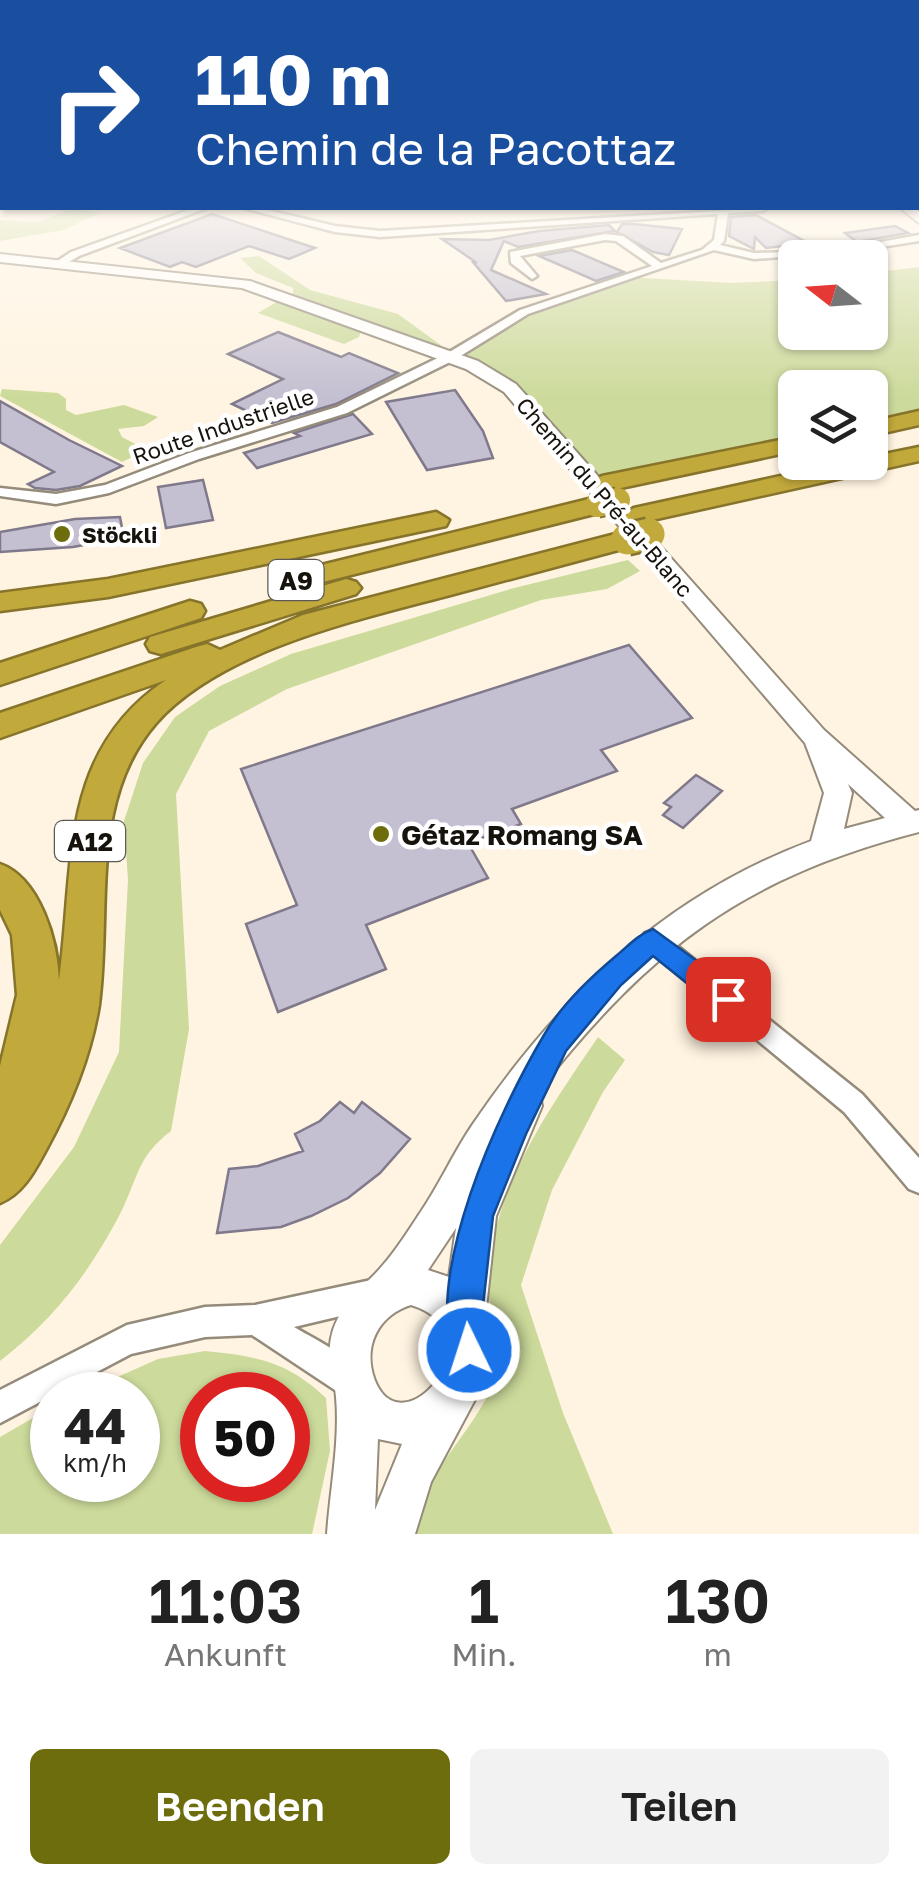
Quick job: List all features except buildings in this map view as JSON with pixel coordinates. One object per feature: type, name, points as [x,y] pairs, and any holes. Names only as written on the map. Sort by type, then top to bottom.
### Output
[{"type":"highway","points":[[888,424],[919,418]]},
{"type":"highway","points":[[888,443],[919,436]]},
{"type":"highway","points":[[0,726],[170,665],[335,616],[778,450]]},
{"type":"highway","name":"A9","points":[[0,674],[267,588],[615,511],[919,454]]},
{"type":"highway","name":"A9","points":[[0,700],[158,645],[309,599],[778,467]]},
{"type":"highway","points":[[0,602],[97,590],[489,509],[615,511],[919,474]]},
{"type":"highway","points":[[0,652],[218,582],[489,509]]},
{"type":"highway","name":"A12","points":[[0,1179],[47,1103],[66,1054],[77,1004],[93,818],[100,787],[116,750],[149,710],[189,680],[248,650],[335,616]]},
{"type":"highway","points":[[0,880],[18,902],[32,930],[40,983],[30,1046],[0,1114]]},
{"type":"street","points":[[58,264],[72,256]]},
{"type":"street","points":[[514,256],[532,276]]},
{"type":"street","points":[[644,256],[658,266]]},
{"type":"street","name":"Route Industrielle","points":[[0,492],[56,499],[109,489],[194,456],[342,410],[450,358],[524,312],[689,256]]},
{"type":"street","name":"Chemin du Pré-au-Blanc","points":[[0,258],[245,284],[472,365],[510,388],[815,737],[914,822]]},
{"type":"street","name":"Chemin du Pré-au-Blanc","points":[[815,737],[838,793],[825,846]]},
{"type":"street","points":[[351,1534],[357,1391],[350,1368],[352,1334],[361,1314],[385,1292],[437,1222],[486,1137],[556,1042],[612,976],[653,940],[732,887],[825,846],[914,822]]},
{"type":"street","points":[[653,940],[853,1104],[919,1179]]},
{"type":"street","points":[[391,1534],[410,1475],[465,1376],[469,1350],[464,1324],[477,1216],[514,1127],[556,1042]]},
{"type":"street","points":[[0,1406],[127,1340],[205,1322],[255,1320],[411,1285],[435,1291],[455,1308],[464,1324]]},
{"type":"street","points":[[255,1320],[324,1363],[375,1412],[398,1422],[422,1421],[444,1408]]},
{"type":"green space","points":[[259,256],[310,290],[398,314],[442,346],[362,329],[359,337],[344,344],[258,313],[278,301],[293,302],[293,288],[256,273],[240,258]]},
{"type":"green space","points":[[919,267],[919,410],[888,416],[888,370],[778,370],[778,439],[588,478],[510,388],[450,357],[514,316],[627,277],[731,283],[778,281],[778,350],[888,350],[888,271]]},
{"type":"green space","points":[[2,389],[58,393],[66,399],[66,410],[76,415],[124,405],[158,417],[144,426],[118,429],[122,437],[147,450],[122,462],[0,396]]},
{"type":"green space","points":[[628,560],[640,571],[607,589],[541,600],[287,689],[209,731],[176,794],[189,1029],[171,1131],[144,1160],[119,1216],[81,1277],[53,1313],[0,1361],[0,1245],[74,1147],[119,1052],[128,880],[124,821],[143,763],[175,717],[220,686],[291,654],[514,588]]},
{"type":"green space","points":[[598,1037],[625,1060],[603,1092],[552,1190],[521,1285],[563,1413],[613,1534],[415,1534],[427,1492],[495,1380],[499,1354],[488,1275],[493,1241],[513,1179],[543,1121]]},
{"type":"green space","points":[[205,1351],[255,1358],[291,1372],[180,1372],[180,1502],[310,1502],[310,1385],[326,1398],[330,1451],[312,1534],[0,1534],[0,1437],[30,1420],[30,1502],[160,1502],[160,1372],[129,1372],[158,1359]]},
{"type":"place","name":"Stöckli","points":[[62,534]]},
{"type":"place","name":"Gétaz Romang SA","points":[[381,834]]},
{"type":"route","points":[[469,1350],[464,1324],[477,1216],[497,1164],[556,1042],[612,976],[653,940],[728,999]]}]
